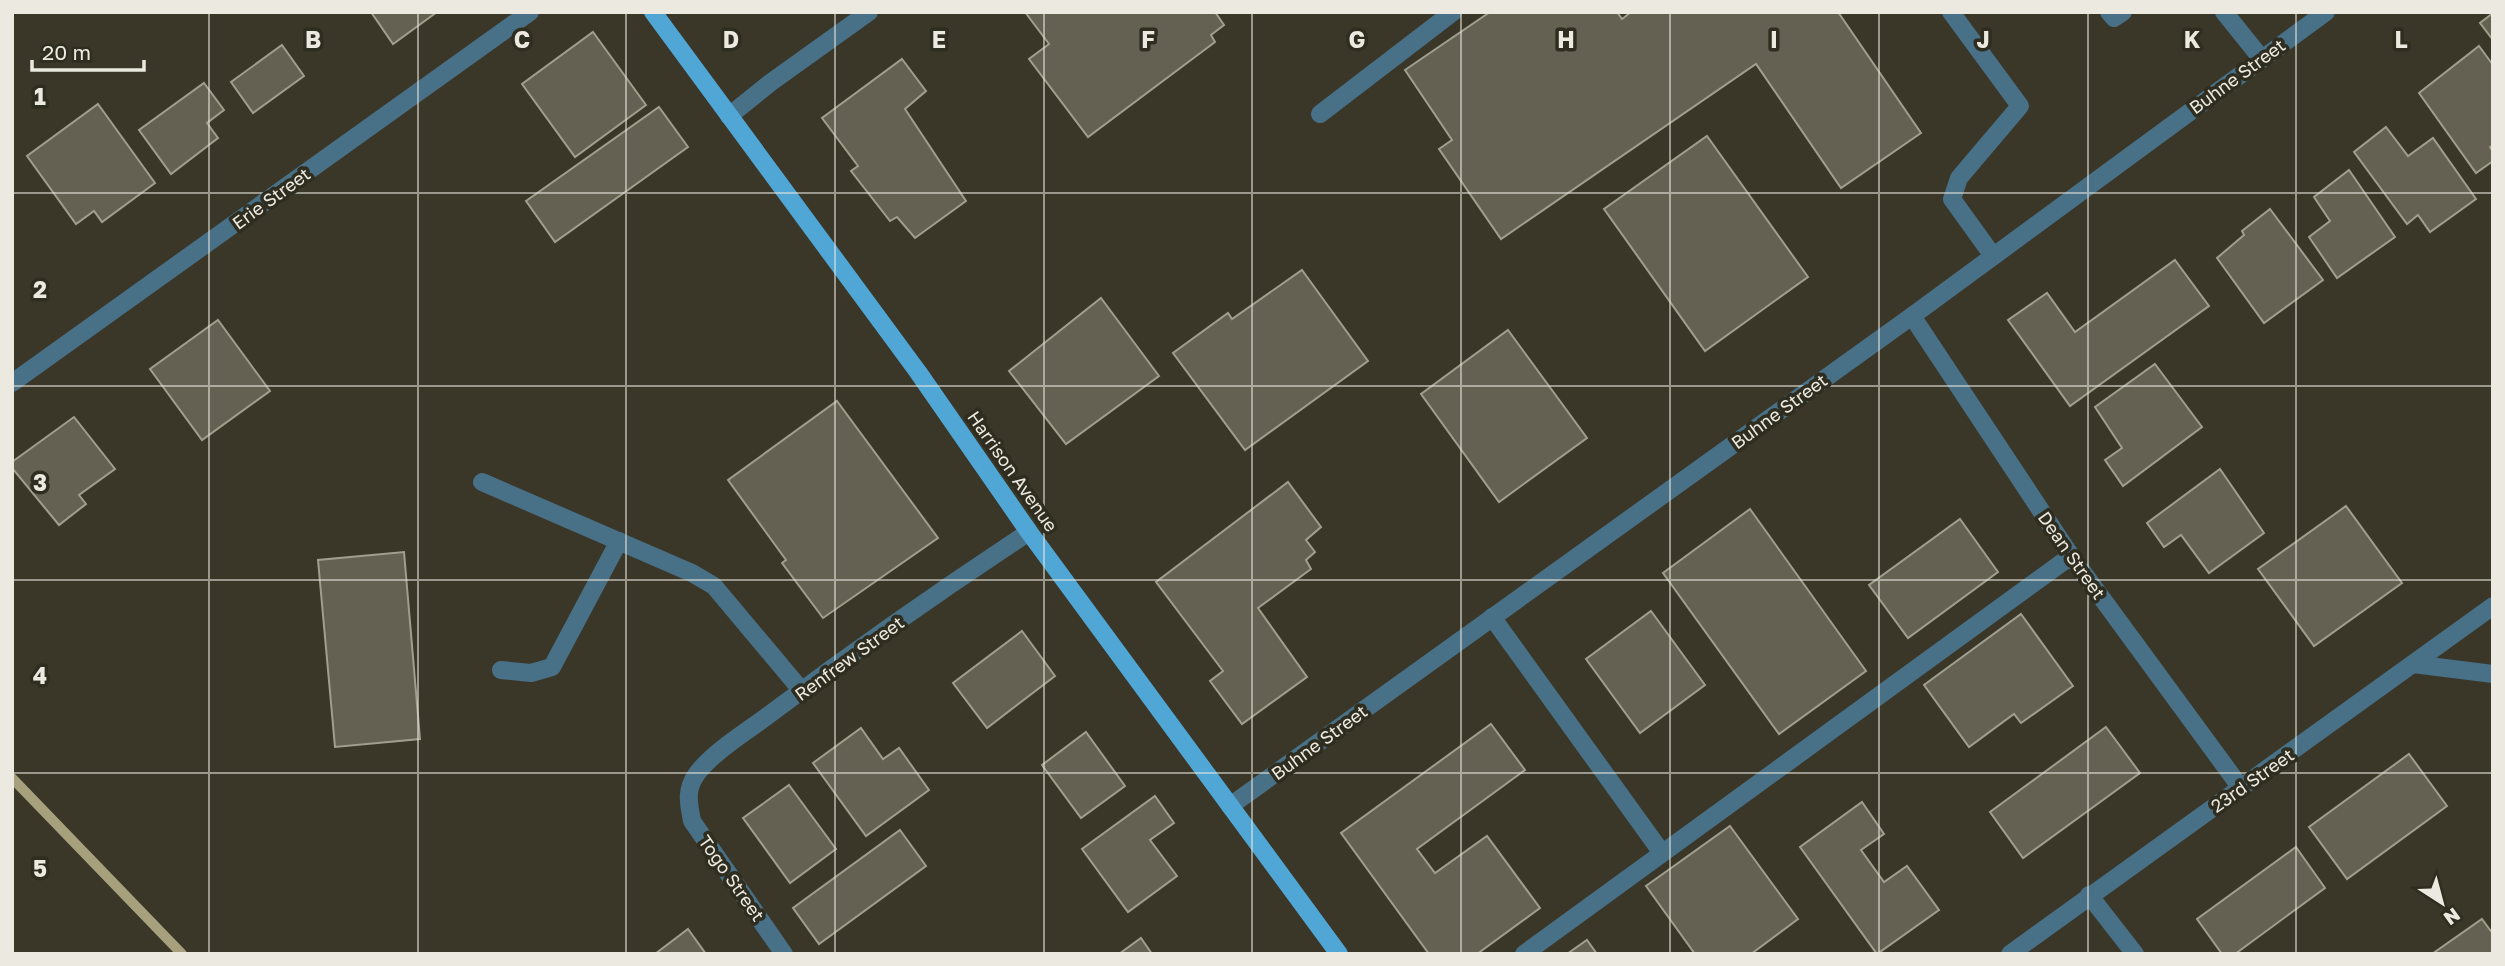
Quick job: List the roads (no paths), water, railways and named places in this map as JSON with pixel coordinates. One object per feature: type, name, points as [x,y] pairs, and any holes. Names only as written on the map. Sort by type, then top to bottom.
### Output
[{"type":"main road","name":"Harrison Avenue","points":[[653,12],[918,372],[1029,532],[1339,954]]},
{"type":"street","name":"Erie Street","points":[[12,383],[530,12]]},
{"type":"street","points":[[729,116],[869,12]]},
{"type":"street","points":[[1320,114],[1453,12]]},
{"type":"street","points":[[1951,12],[2020,106],[1959,178],[1952,199],[1993,256]]},
{"type":"street","points":[[2109,12],[2113,18],[2123,12]]},
{"type":"street","points":[[2224,12],[2261,58]]},
{"type":"street","name":"Buhne Street","points":[[1230,806],[1912,316],[2326,12]]},
{"type":"street","name":"Dean Street","points":[[1912,316],[2071,556],[2241,788]]},
{"type":"street","points":[[482,482],[692,573],[714,586],[802,691]]},
{"type":"street","name":"Renfrew Street","points":[[688,800],[689,786],[698,772],[713,758],[802,691],[1029,532]]},
{"type":"street","points":[[501,670],[531,673],[552,667],[619,541]]},
{"type":"street","points":[[1524,954],[2071,556]]},
{"type":"street","name":"23rd Street","points":[[2010,954],[2493,606]]},
{"type":"street","points":[[1492,617],[1662,853]]},
{"type":"street","points":[[2413,664],[2493,674]]},
{"type":"street","name":"Togo Street","points":[[688,800],[692,821],[784,954]]},
{"type":"street","points":[[2089,895],[2135,954]]},
{"type":"waterway","points":[[12,778],[182,954]]}]
